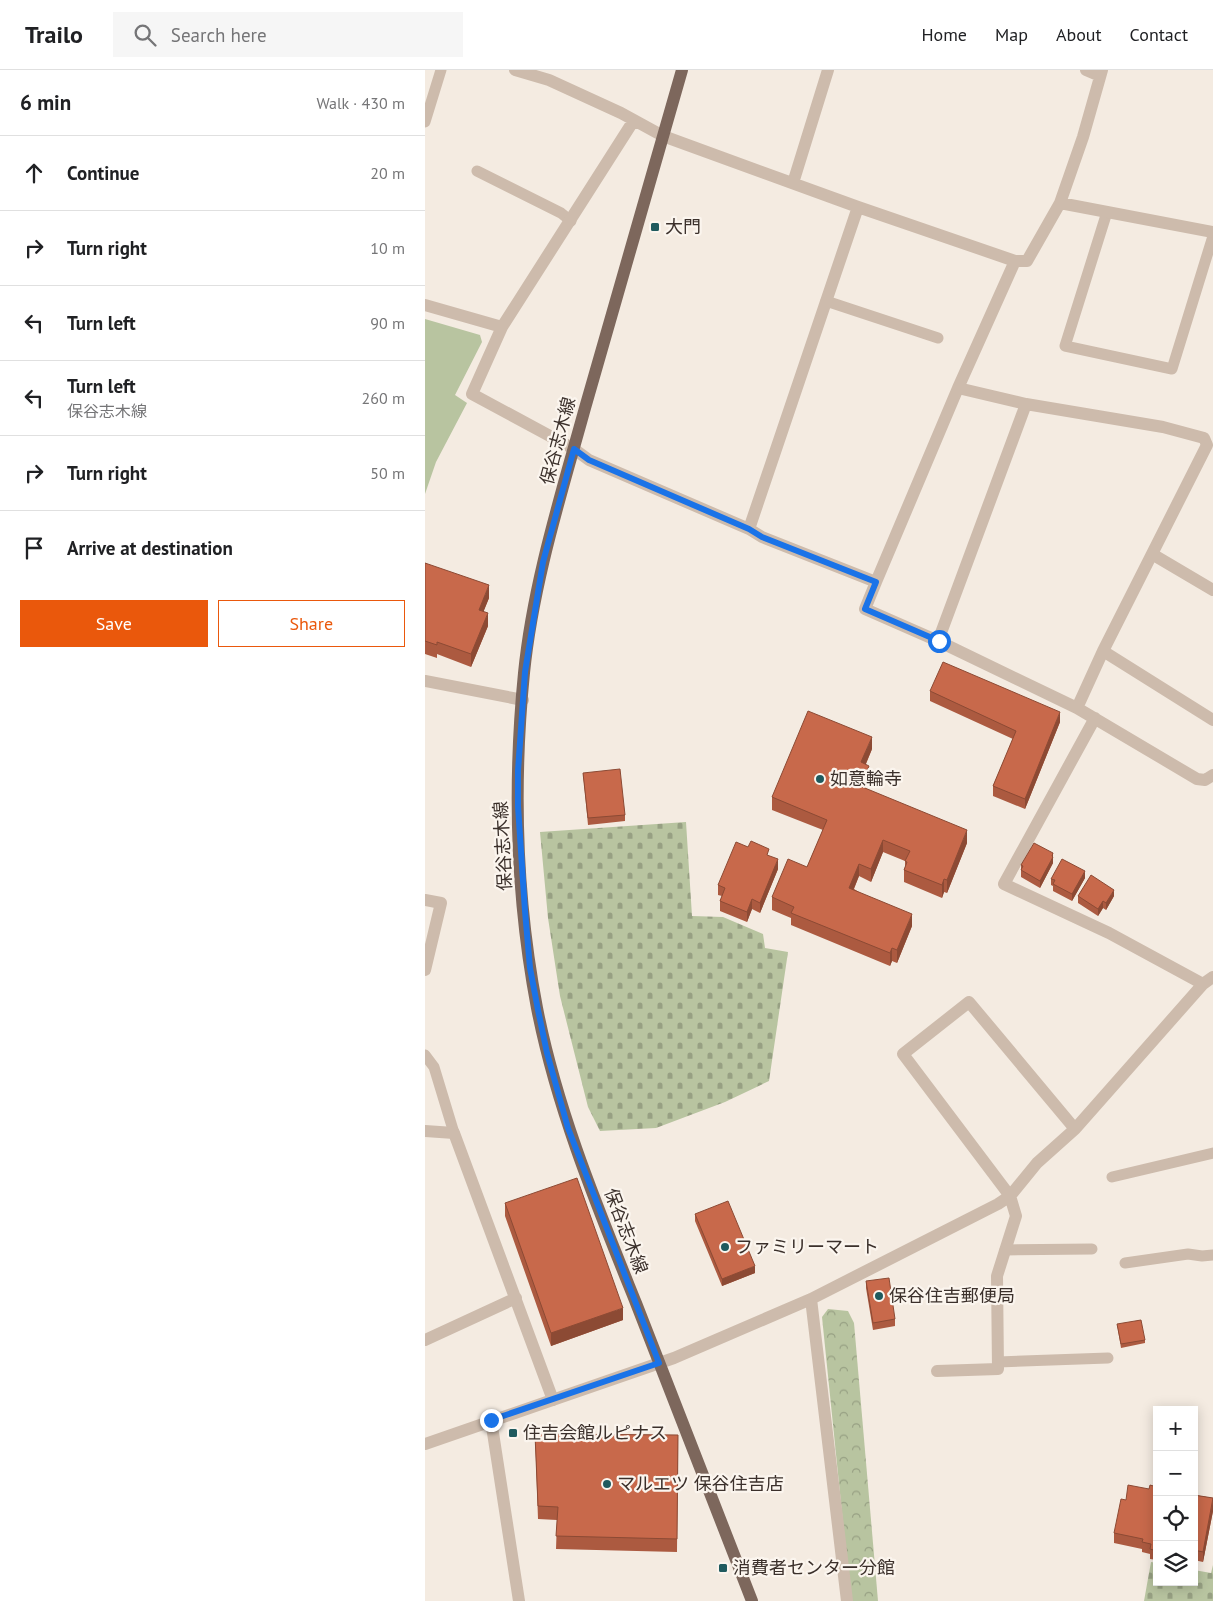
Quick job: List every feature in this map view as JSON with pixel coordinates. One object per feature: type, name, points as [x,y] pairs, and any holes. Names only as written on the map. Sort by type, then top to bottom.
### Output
[{"type":"main road","name":"保谷志木線","points":[[682,70],[543,562],[525,672],[518,771],[519,843],[530,968],[547,1053],[568,1128],[752,1601]]},
{"type":"street","points":[[515,70],[549,80],[634,120],[663,136],[858,207],[1015,261],[1027,261],[1059,203],[1083,137],[1101,73],[1087,70]]},
{"type":"street","points":[[793,183],[828,70]]},
{"type":"street","points":[[634,120],[502,328],[472,394],[574,449],[589,460],[749,529],[762,537],[876,582]]},
{"type":"street","points":[[1059,203],[1213,232]]},
{"type":"street","points":[[749,529],[858,207]]},
{"type":"street","points":[[1015,261],[958,388],[865,609],[939,641],[1077,708],[1197,779],[1205,780],[1213,775]]},
{"type":"street","points":[[425,305],[502,328]]},
{"type":"street","points":[[958,388],[1026,404],[1163,427],[1204,438],[1210,447],[1152,554],[1103,651],[1077,708]]},
{"type":"street","points":[[939,641],[1026,404]]},
{"type":"street","points":[[1152,554],[1213,590]]},
{"type":"street","points":[[1103,651],[1213,720]]},
{"type":"street","points":[[425,681],[523,700]]},
{"type":"street","points":[[425,1444],[659,1363],[811,1298],[998,1204],[1010,1196],[1037,1163],[1075,1129],[1208,980],[1004,884],[1095,718]]},
{"type":"street","points":[[425,900],[441,903],[425,970]]},
{"type":"street","points":[[937,1371],[998,1369],[997,1276],[1016,1216],[1010,1196],[903,1054],[969,1002],[1075,1129]]},
{"type":"street","points":[[425,1131],[454,1133],[553,1400]]},
{"type":"street","points":[[425,1340],[516,1298]]},
{"type":"street","points":[[811,1298],[847,1601]]},
{"type":"street","points":[[491,1420],[519,1601]]},
{"type":"lane","points":[[425,122],[441,70]]},
{"type":"lane","points":[[477,171],[561,213],[571,221]]},
{"type":"lane","points":[[1107,212],[1065,346],[1172,369],[1213,236]]},
{"type":"lane","points":[[826,301],[938,338]]},
{"type":"lane","points":[[425,1055],[434,1068],[454,1133]]},
{"type":"lane","points":[[1111,1177],[1213,1153]]},
{"type":"lane","points":[[1005,1250],[1092,1249]]},
{"type":"lane","points":[[1125,1263],[1188,1254],[1213,1255]]},
{"type":"lane","points":[[998,1362],[1108,1358]]},
{"type":"green space","points":[[425,319],[480,335],[482,342],[455,395],[467,403],[436,462],[425,494]]},
{"type":"green space","points":[[686,822],[692,916],[723,917],[763,934],[765,948],[788,952],[769,1081],[725,1102],[656,1128],[600,1131],[588,1107],[560,996],[548,918],[540,832]]},
{"type":"green space","points":[[828,1309],[848,1311],[854,1323],[878,1601],[851,1601],[822,1317]]},
{"type":"green space","points":[[1151,1562],[1153,1562],[1153,1586],[1198,1586],[1198,1571],[1211,1573],[1213,1565],[1213,1601],[1144,1601]]},
{"type":"building","points":[[425,563],[489,585],[479,610],[488,613],[471,654],[437,642],[437,645],[425,641]]},
{"type":"building","points":[[943,662],[1060,712],[1025,799],[993,786],[1016,731],[930,691]]},
{"type":"building","points":[[808,711],[872,737],[861,762],[869,766],[860,786],[967,830],[947,880],[944,879],[942,885],[904,870],[907,862],[905,861],[910,851],[883,840],[871,869],[859,864],[849,888],[912,914],[897,950],[892,948],[890,953],[791,913],[794,907],[772,897],[788,859],[807,867],[827,820],[772,797]]},
{"type":"building","points":[[620,769],[625,815],[588,818],[583,773]]},
{"type":"building","points":[[751,841],[769,849],[767,855],[778,859],[760,903],[752,899],[747,912],[720,901],[725,888],[718,885],[736,842],[748,847]]},
{"type":"building","points":[[1034,843],[1053,853],[1053,857],[1040,881],[1021,870],[1023,866],[1021,865]]},
{"type":"building","points":[[1062,859],[1085,871],[1072,894],[1053,884],[1055,880],[1051,879]]},
{"type":"building","points":[[1091,875],[1114,890],[1106,903],[1103,901],[1098,909],[1078,896]]},
{"type":"building","points":[[577,1178],[623,1308],[551,1333],[505,1203]]},
{"type":"building","name":"ファミリーマート","points":[[728,1201],[755,1266],[722,1279],[695,1214]]},
{"type":"building","points":[[889,1278],[895,1319],[873,1323],[866,1281]]},
{"type":"building","points":[[1141,1320],[1145,1340],[1121,1344],[1117,1324]]},
{"type":"building","name":"マルエツ 保谷住吉店","points":[[535,1434],[678,1435],[677,1539],[556,1536],[558,1507],[538,1506]]},
{"type":"building","points":[[1128,1485],[1149,1489],[1150,1485],[1153,1486],[1153,1550],[1150,1549],[1151,1544],[1142,1542],[1143,1539],[1114,1533],[1121,1499],[1126,1500]]},
{"type":"building","points":[[1198,1496],[1213,1498],[1203,1552],[1198,1551]]},
{"type":"place","name":"大門","points":[[655,227]]},
{"type":"place","name":"如意輪寺","points":[[820,779]]},
{"type":"place","name":"ファミリーマート","points":[[725,1247]]},
{"type":"place","name":"保谷住吉郵便局","points":[[879,1296]]},
{"type":"place","name":"住吉会館ルピナス","points":[[513,1433]]},
{"type":"place","name":"マルエツ 保谷住吉店","points":[[607,1484]]},
{"type":"place","name":"消費者センター分館","points":[[723,1568]]},
{"type":"route","points":[[491,1420],[659,1363],[568,1128],[547,1053],[530,968],[519,843],[518,806],[518,771],[525,672],[543,562],[574,449],[589,460],[749,529],[762,537],[876,582],[865,609],[939,641]]}]
